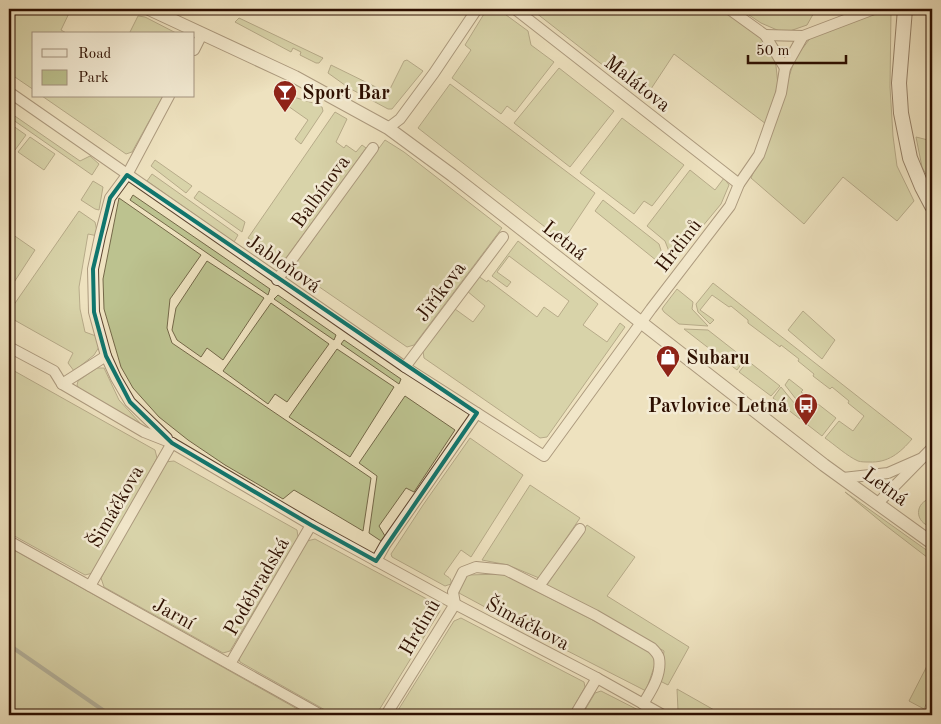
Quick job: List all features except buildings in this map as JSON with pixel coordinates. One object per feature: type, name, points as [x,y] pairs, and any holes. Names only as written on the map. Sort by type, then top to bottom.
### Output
[{"type":"main road","points":[[905,9],[899,83],[901,113],[910,158],[932,206]]},
{"type":"street","name":"Letná","points":[[149,9],[295,77],[388,128],[452,175],[776,428],[932,543]]},
{"type":"street","points":[[388,128],[400,119],[477,9]]},
{"type":"street","name":"Malátova","points":[[515,9],[739,184]]},
{"type":"street","points":[[729,9],[765,35],[785,68]]},
{"type":"street","points":[[765,35],[803,36],[874,9]]},
{"type":"street","points":[[195,48],[202,34]]},
{"type":"street","name":"Hrdinů","points":[[544,456],[641,322],[730,206],[739,184],[759,155],[781,93],[785,68],[803,36]]},
{"type":"street","name":"Jabloňová","points":[[9,92],[405,367],[544,456]]},
{"type":"street","points":[[168,98],[127,175],[110,198],[93,269],[94,312],[106,356],[130,402],[172,443]]},
{"type":"street","name":"Balbínova","points":[[278,280],[373,148]]},
{"type":"street","name":"Jiříkova","points":[[405,367],[503,237]]},
{"type":"street","name":"Šimáčkova","points":[[9,347],[54,371],[62,384],[144,432],[172,443],[311,525],[663,715]]},
{"type":"street","points":[[62,384],[106,356]]},
{"type":"street","points":[[376,561],[385,545],[476,413]]},
{"type":"street","name":"Šimáčkova","points":[[90,586],[172,443]]},
{"type":"street","points":[[878,503],[932,448]]},
{"type":"street","points":[[843,478],[888,473],[920,459]]},
{"type":"street","name":"Poděbradská","points":[[230,664],[311,525]]},
{"type":"street","points":[[539,586],[580,529]]},
{"type":"street","name":"Jarní","points":[[9,541],[321,715]]},
{"type":"street","name":"Hrdinů","points":[[386,715],[455,604],[453,592],[463,572],[476,567],[506,570],[594,615],[652,648],[658,656],[659,672],[651,692],[643,704]]},
{"type":"street","points":[[575,715],[597,678]]},
{"type":"highlighted area","points":[[127,175],[477,413],[376,561],[311,525],[172,443],[130,402],[106,356],[94,312],[93,269],[110,198]]},
{"type":"green space","points":[[9,9],[71,9],[61,30],[64,32],[32,32],[32,89],[9,73]]},
{"type":"green space","points":[[487,9],[498,9],[528,31],[531,45],[554,62],[515,112],[507,106],[501,114],[452,78],[471,50],[465,45]]},
{"type":"green space","points":[[531,9],[721,9],[762,39],[772,54],[776,66],[778,85],[766,124],[674,54],[645,98]]},
{"type":"green space","points":[[740,9],[816,9],[807,25],[784,33],[761,23]]},
{"type":"green space","points":[[877,12],[891,12],[890,87],[893,136],[897,166],[914,201],[897,221],[843,177],[804,224],[751,178],[772,130],[795,58],[812,36]]},
{"type":"green space","points":[[138,16],[145,17],[174,32],[130,32]]},
{"type":"green space","points":[[239,18],[323,58],[319,63],[316,63],[300,55],[301,52],[293,48],[291,52],[235,22]]},
{"type":"green space","points":[[407,60],[423,71],[392,109],[388,109],[349,88],[328,73],[331,65],[388,93],[404,61]]},
{"type":"green space","points":[[559,68],[614,111],[570,167],[514,123]]},
{"type":"green space","points":[[450,84],[595,193],[563,241],[418,128]]},
{"type":"green space","points":[[281,93],[322,107],[323,111],[301,144],[295,139],[308,120],[275,97]]},
{"type":"green space","points":[[45,98],[162,98],[132,152],[126,154]]},
{"type":"green space","points":[[9,112],[80,161],[90,156],[99,164],[92,175],[9,117]]},
{"type":"green space","points":[[335,112],[347,119],[336,142],[344,148],[346,145],[356,152],[362,145],[366,148],[286,258],[278,258],[248,238]]},
{"type":"green space","points":[[622,118],[684,165],[652,206],[644,201],[634,214],[580,173]]},
{"type":"green space","points":[[9,123],[26,135],[15,150],[9,145]]},
{"type":"green space","points":[[30,137],[55,154],[44,170],[18,152]]},
{"type":"green space","points":[[916,137],[932,141],[932,185],[922,167]]},
{"type":"green space","points":[[385,140],[404,152],[502,228],[414,345],[407,347],[296,271],[295,263]]},
{"type":"green space","points":[[155,160],[192,186],[186,193],[151,166]]},
{"type":"green space","points":[[690,170],[715,190],[724,178],[729,185],[721,204],[673,262],[665,241],[647,226]]},
{"type":"green space","points":[[152,174],[238,235],[234,242],[147,181]]},
{"type":"green space","points":[[93,181],[103,187],[99,210],[81,200]]},
{"type":"green space","points":[[199,191],[245,222],[242,232],[194,198]]},
{"type":"green space","points":[[133,195],[270,289],[268,295],[130,200]]},
{"type":"green space","points":[[119,198],[201,255],[170,299],[167,328],[172,343],[371,478],[363,531],[294,490],[283,499],[225,465],[188,440],[159,417],[133,388],[121,367],[104,309],[103,279]]},
{"type":"green space","points":[[603,200],[659,244],[667,269],[595,211]]},
{"type":"green space","points":[[79,211],[95,222],[98,236],[88,234],[79,287],[80,309],[85,332],[96,336],[99,347],[94,355],[74,371],[68,363],[73,353],[9,317],[9,304],[13,306]]},
{"type":"green space","points":[[9,232],[35,250],[9,290]]},
{"type":"green space","points":[[518,241],[598,304],[583,325],[607,342],[620,323],[625,327],[547,437],[540,438],[424,358],[423,351],[455,309],[473,322],[485,306],[467,291],[478,276],[487,282],[488,280],[537,317],[544,307],[558,317],[569,301],[509,256],[497,272],[511,282],[507,287],[492,276]]},
{"type":"green space","points":[[207,261],[264,298],[223,360],[207,348],[201,357],[177,340],[172,330],[176,308]]},
{"type":"green space","points":[[713,283],[912,439],[903,449],[888,459],[866,462],[854,459],[825,438],[839,421],[853,431],[864,416],[832,387],[830,389],[813,376],[814,374],[798,361],[799,359],[748,323],[748,320],[731,306],[729,307],[712,295],[700,310],[714,320],[710,324],[698,312],[696,304]]},
{"type":"green space","points":[[677,289],[693,302],[692,309],[708,326],[679,324],[664,312],[662,309]]},
{"type":"green space","points":[[278,295],[336,335],[334,340],[274,299]]},
{"type":"green space","points":[[271,303],[329,344],[287,402],[275,394],[268,404],[223,371]]},
{"type":"green space","points":[[803,311],[835,340],[822,359],[788,330]]},
{"type":"green space","points":[[684,329],[708,330],[745,359],[737,370]]},
{"type":"green space","points":[[344,340],[401,379],[399,384],[341,344]]},
{"type":"green space","points":[[337,349],[394,387],[350,457],[289,417]]},
{"type":"green space","points":[[748,361],[780,386],[771,396],[739,372]]},
{"type":"green space","points":[[9,368],[155,450],[157,458],[93,573],[85,575],[9,533]]},
{"type":"green space","points":[[97,368],[104,368],[119,400],[141,424],[79,389],[78,381]]},
{"type":"green space","points":[[789,379],[803,390],[801,392],[815,402],[806,412],[785,385]]},
{"type":"green space","points":[[781,387],[804,415],[800,419],[773,398]]},
{"type":"green space","points":[[405,396],[455,430],[414,492],[406,488],[379,526],[385,536],[381,541],[369,533],[377,476],[359,463]]},
{"type":"green space","points":[[818,404],[836,418],[822,436],[804,422]]},
{"type":"green space","points":[[470,438],[523,475],[471,557],[461,550],[444,574],[451,582],[451,584],[445,586],[392,557],[391,554]]},
{"type":"green space","points":[[174,461],[297,530],[298,537],[230,651],[223,653],[104,587],[101,578],[165,462]]},
{"type":"green space","points":[[530,485],[580,518],[539,578],[508,565],[482,560]]},
{"type":"green space","points":[[845,492],[932,554],[932,561],[885,525]]},
{"type":"green space","points":[[932,498],[932,527],[926,525],[919,517],[919,508],[926,500]]},
{"type":"green space","points":[[587,525],[635,557],[607,596],[689,647],[668,685],[660,681],[664,651],[547,585]]},
{"type":"green space","points":[[315,539],[438,605],[440,611],[376,715],[334,715],[240,662],[238,656],[307,541]]},
{"type":"green space","points":[[9,547],[299,710],[309,715],[9,715]]},
{"type":"green space","points":[[503,574],[649,649],[656,661],[646,691],[459,593],[461,582],[468,575]]},
{"type":"green space","points":[[461,618],[584,682],[585,687],[569,715],[395,715],[454,621]]},
{"type":"green space","points":[[927,666],[932,670],[932,691],[924,709],[909,701]]},
{"type":"green space","points":[[677,689],[723,715],[687,715],[678,710]]},
{"type":"green space","points":[[601,691],[648,715],[582,715],[595,693]]},
{"type":"waterway","points":[[9,645],[110,715]]},
{"type":"place","name":"Sport Bar","points":[[285,113]]},
{"type":"place","name":"Subaru","points":[[668,378]]},
{"type":"place","name":"Pavlovice Letná","points":[[806,426]]}]
